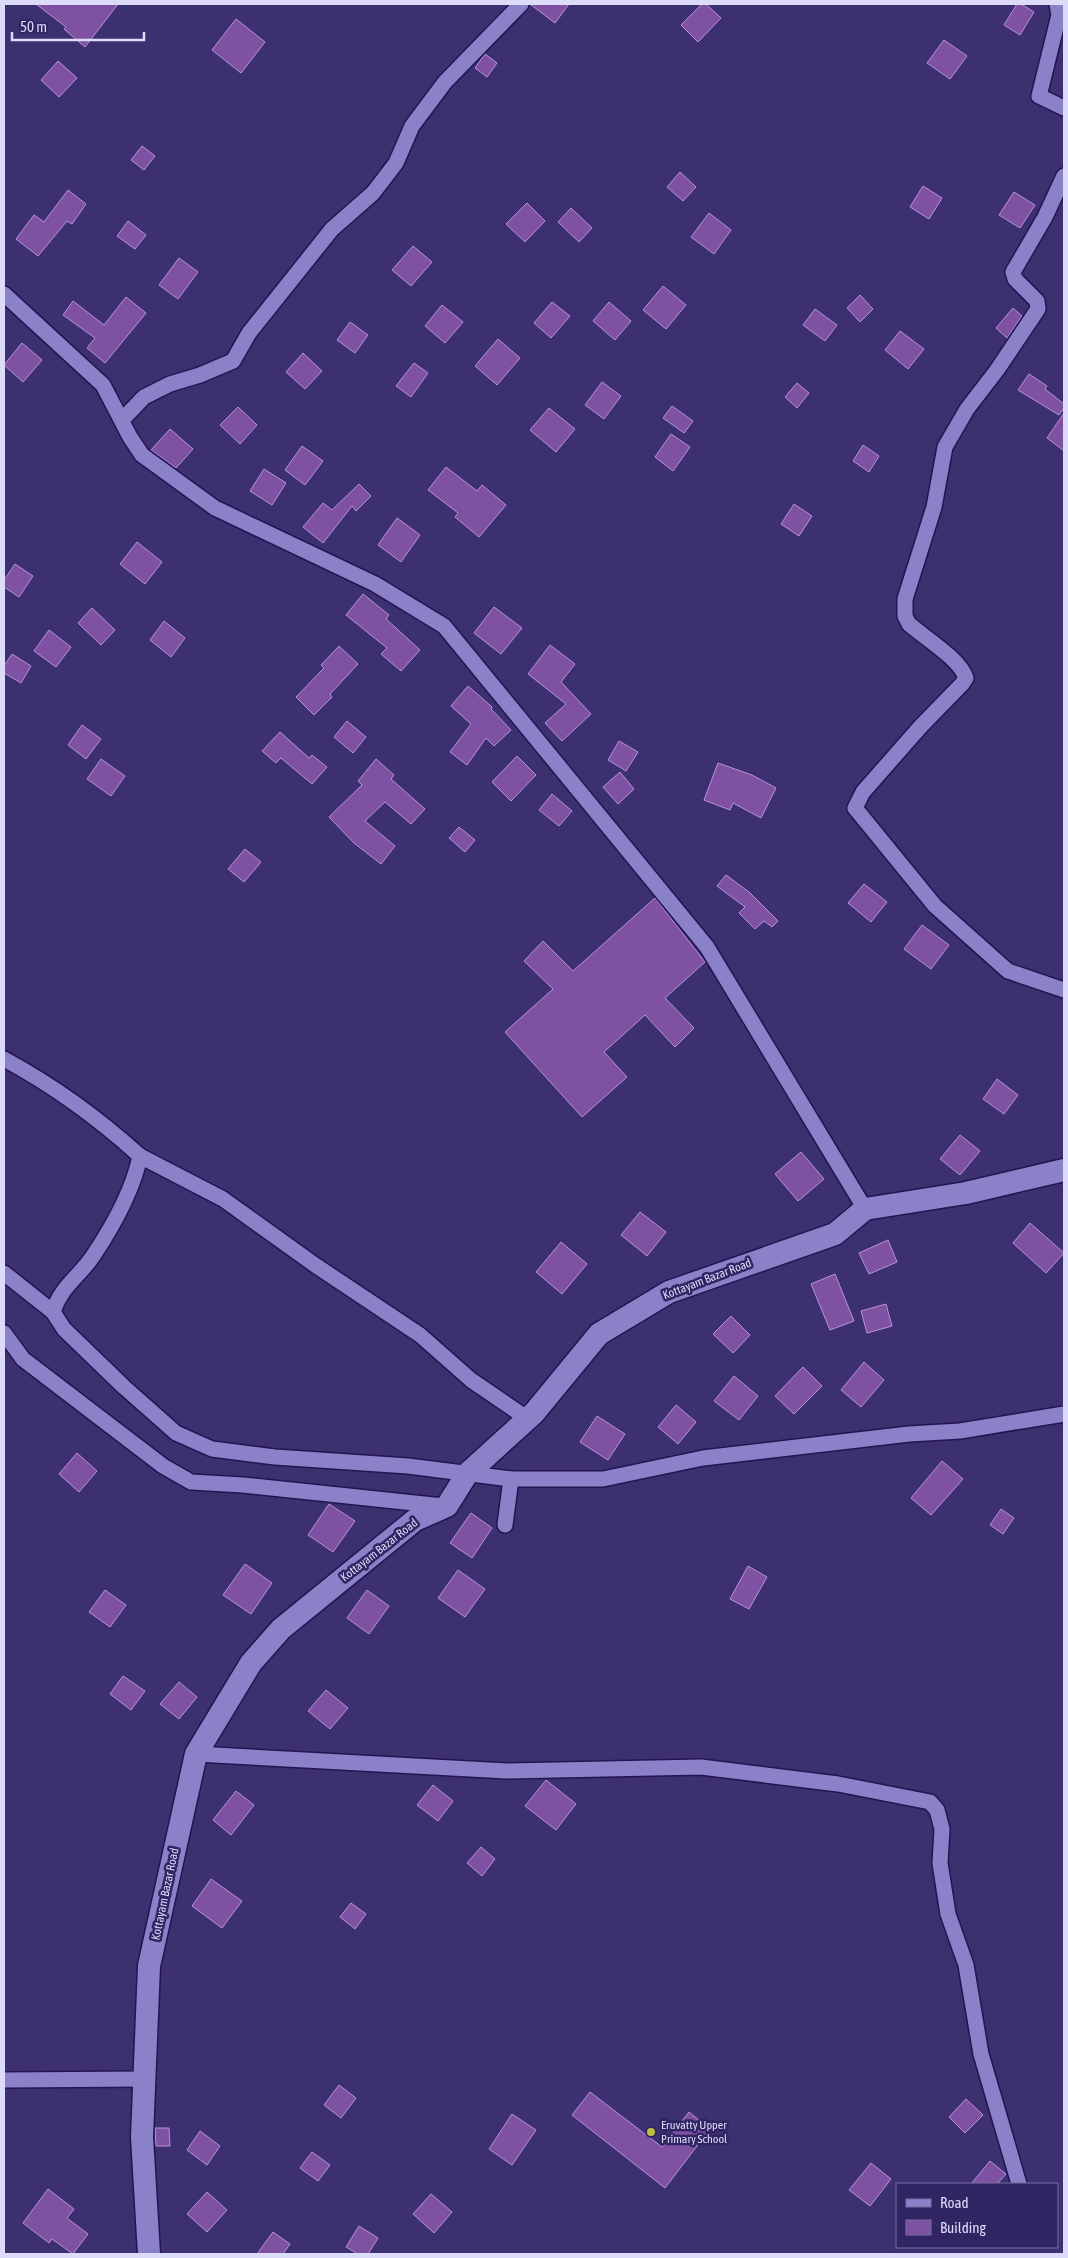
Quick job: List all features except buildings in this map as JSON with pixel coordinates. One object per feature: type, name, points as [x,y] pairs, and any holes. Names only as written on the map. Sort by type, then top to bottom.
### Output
[{"type":"main road","points":[[865,1209],[966,1193],[1064,1170]]},
{"type":"main road","name":"Kottayam Bazar Road","points":[[150,2254],[142,2137],[150,1966],[196,1754],[252,1663],[281,1628],[415,1520],[447,1506],[465,1476],[528,1419],[599,1334],[669,1292],[835,1234],[865,1209]]},
{"type":"street","points":[[122,420],[144,397],[170,384],[200,375],[233,361],[250,333],[332,229],[372,193],[396,163],[412,126],[445,82],[521,4]]},
{"type":"street","points":[[1057,4],[1059,14],[1039,96],[1064,108]]},
{"type":"street","points":[[1064,176],[1044,217],[1013,272],[1015,279],[1037,301],[1038,309],[997,370],[967,409],[945,447],[934,507],[906,598],[904,616],[909,624],[955,660],[963,668],[966,678],[863,792],[855,808],[935,906],[1008,971],[1064,990]]},
{"type":"street","points":[[4,294],[103,385],[142,455],[215,508],[375,584],[444,626],[707,947],[865,1209]]},
{"type":"street","points":[[4,1059],[45,1081],[114,1132],[140,1156],[223,1199],[315,1265],[420,1335],[470,1380],[528,1419]]},
{"type":"street","points":[[53,1312],[64,1288],[92,1257],[136,1178],[140,1156]]},
{"type":"street","points":[[4,1273],[53,1312],[64,1329],[124,1387],[176,1433],[212,1449],[275,1457],[408,1466],[465,1476],[511,1479],[603,1479],[703,1458],[909,1434],[960,1431],[1064,1414]]},
{"type":"street","points":[[4,1333],[23,1359],[163,1466],[191,1482],[243,1485],[447,1506]]},
{"type":"street","points":[[505,1524],[511,1479]]},
{"type":"street","points":[[196,1754],[507,1771],[700,1767],[838,1784],[930,1802],[938,1810],[942,1828],[940,1863],[948,1914],[966,1965],[981,2054],[1018,2183]]},
{"type":"street","points":[[4,2080],[145,2079]]},
{"type":"place","name":"Eruvatty Upper Primary School","points":[[651,2132]]}]
